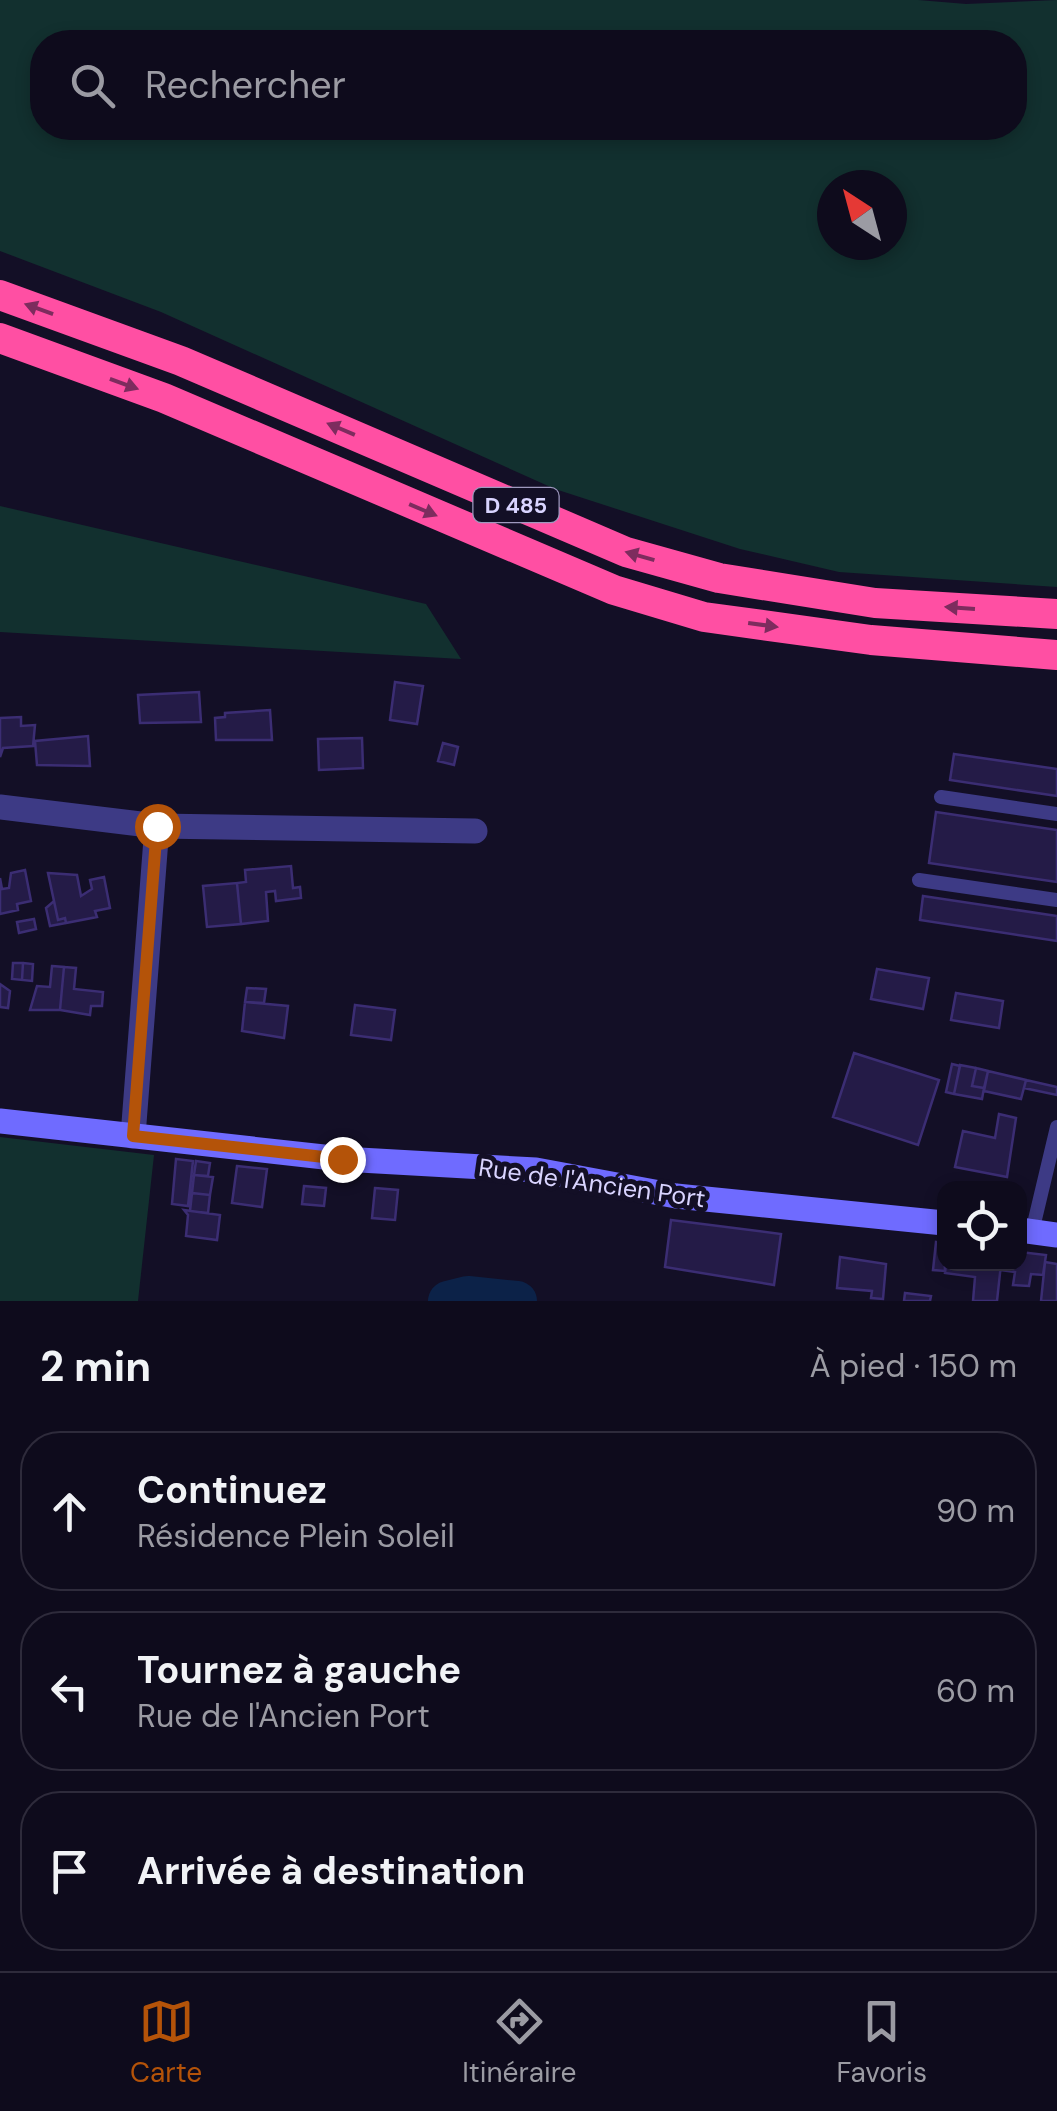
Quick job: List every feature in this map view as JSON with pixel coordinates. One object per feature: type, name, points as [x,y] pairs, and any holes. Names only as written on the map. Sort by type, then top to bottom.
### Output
[{"type":"highway","name":"D 485","points":[[0,296],[181,361],[626,552],[718,578],[874,602],[1057,614]]},
{"type":"highway","name":"D 485","points":[[0,338],[164,398],[632,596],[704,617],[797,630],[1057,654]]},
{"type":"main road","name":"Rue de l'Ancien Port","points":[[0,1121],[342,1159],[536,1170],[676,1196],[937,1222]]},
{"type":"street","points":[[0,807],[157,826],[475,830]]},
{"type":"street","points":[[133,1136],[157,826]]},
{"type":"lane","points":[[941,797],[1057,814]]},
{"type":"lane","points":[[920,880],[1057,900]]},
{"type":"lane","points":[[1036,1232],[1057,1127]]},
{"type":"green space","points":[[0,0],[918,0],[966,4],[1057,0],[1057,587],[839,572],[740,549],[555,489],[161,312],[0,251]]},
{"type":"green space","points":[[0,506],[426,604],[461,659],[0,632]]},
{"type":"green space","points":[[0,1137],[154,1155],[138,1301],[0,1301]]},
{"type":"building","points":[[395,682],[423,686],[417,724],[390,720]]},
{"type":"building","points":[[199,692],[201,722],[140,723],[138,695]]},
{"type":"building","points":[[270,710],[272,740],[216,740],[215,718],[225,717],[225,713]]},
{"type":"building","points":[[21,717],[21,726],[35,725],[33,746],[3,748],[0,757],[0,718]]},
{"type":"building","points":[[88,736],[90,766],[37,765],[35,741]]},
{"type":"building","points":[[362,738],[363,768],[319,770],[318,739]]},
{"type":"building","points":[[443,743],[458,747],[454,765],[438,761]]},
{"type":"building","points":[[954,754],[1057,769],[1057,796],[950,780]]},
{"type":"building","points":[[936,812],[1057,830],[1057,882],[929,863]]},
{"type":"building","points":[[291,866],[293,888],[300,887],[301,898],[276,901],[275,891],[266,892],[268,921],[241,924],[237,883],[246,882],[245,870]]},
{"type":"building","points":[[25,870],[31,901],[17,904],[18,910],[0,914],[0,878],[2,889],[9,888],[11,873]]},
{"type":"building","points":[[48,873],[77,875],[81,896],[92,889],[90,880],[104,877],[110,908],[95,911],[97,917],[66,923],[65,918],[58,920]]},
{"type":"building","points":[[237,883],[241,924],[207,927],[203,886]]},
{"type":"building","points":[[923,896],[1057,916],[1057,941],[920,920]]},
{"type":"building","points":[[54,901],[58,920],[65,918],[66,923],[50,926],[46,908]]},
{"type":"building","points":[[34,919],[36,929],[19,933],[17,922]]},
{"type":"building","points":[[13,963],[23,963],[22,980],[12,979]]},
{"type":"building","points":[[23,963],[33,964],[32,981],[22,980]]},
{"type":"building","points":[[52,966],[64,967],[60,1010],[30,1010],[37,986],[50,987]]},
{"type":"building","points":[[64,967],[76,968],[74,989],[103,992],[102,1006],[91,1006],[90,1015],[60,1010]]},
{"type":"building","points":[[877,969],[929,978],[923,1009],[871,999]]},
{"type":"building","points":[[0,984],[10,991],[8,1008],[0,1007]]},
{"type":"building","points":[[247,988],[266,989],[264,1003],[245,1002]]},
{"type":"building","points":[[956,993],[1003,1001],[999,1028],[951,1020]]},
{"type":"building","points":[[245,1002],[288,1006],[284,1038],[242,1031]]},
{"type":"building","points":[[355,1005],[395,1010],[391,1040],[351,1035]]},
{"type":"building","points":[[854,1053],[939,1080],[918,1145],[833,1117]]},
{"type":"building","points":[[952,1064],[960,1066],[954,1094],[946,1092]]},
{"type":"building","points":[[960,1065],[976,1068],[972,1086],[984,1088],[982,1099],[954,1094]]},
{"type":"building","points":[[976,1068],[988,1071],[984,1088],[972,1086]]},
{"type":"building","points":[[988,1071],[1026,1080],[1021,1099],[984,1091]]},
{"type":"building","points":[[1026,1080],[1057,1087],[1057,1095],[1024,1088]]},
{"type":"building","points":[[999,1114],[1016,1118],[1007,1177],[955,1167],[963,1131],[995,1138]]},
{"type":"building","points":[[176,1159],[193,1161],[188,1206],[172,1204]]},
{"type":"building","points":[[196,1161],[210,1163],[208,1176],[194,1175]]},
{"type":"building","points":[[237,1166],[267,1169],[262,1207],[232,1203]]},
{"type":"building","points":[[194,1175],[213,1177],[210,1195],[192,1193]]},
{"type":"building","points":[[304,1186],[326,1188],[324,1206],[302,1204]]},
{"type":"building","points":[[375,1188],[398,1190],[395,1220],[372,1218]]},
{"type":"building","points":[[192,1193],[210,1195],[208,1213],[190,1211]]},
{"type":"building","points":[[184,1210],[220,1215],[217,1240],[186,1236],[188,1215]]},
{"type":"building","points":[[671,1220],[781,1234],[774,1285],[665,1267]]},
{"type":"building","points":[[936,1242],[937,1242],[937,1270],[933,1270]]},
{"type":"building","points":[[1027,1253],[1046,1255],[1043,1275],[1031,1274],[1029,1286],[1013,1285],[1015,1272],[1008,1271],[1027,1271]]},
{"type":"building","points":[[840,1257],[886,1264],[883,1299],[871,1298],[872,1291],[837,1288]]},
{"type":"building","points":[[1045,1262],[1057,1264],[1057,1301],[1041,1301]]},
{"type":"building","points":[[1000,1271],[997,1301],[973,1301],[975,1277],[945,1273]]},
{"type":"building","points":[[905,1293],[931,1296],[930,1301],[904,1301]]},
{"type":"waterway","points":[[448,1301],[468,1296],[517,1301]]},
{"type":"route","points":[[157,826],[133,1136],[342,1159]]}]
